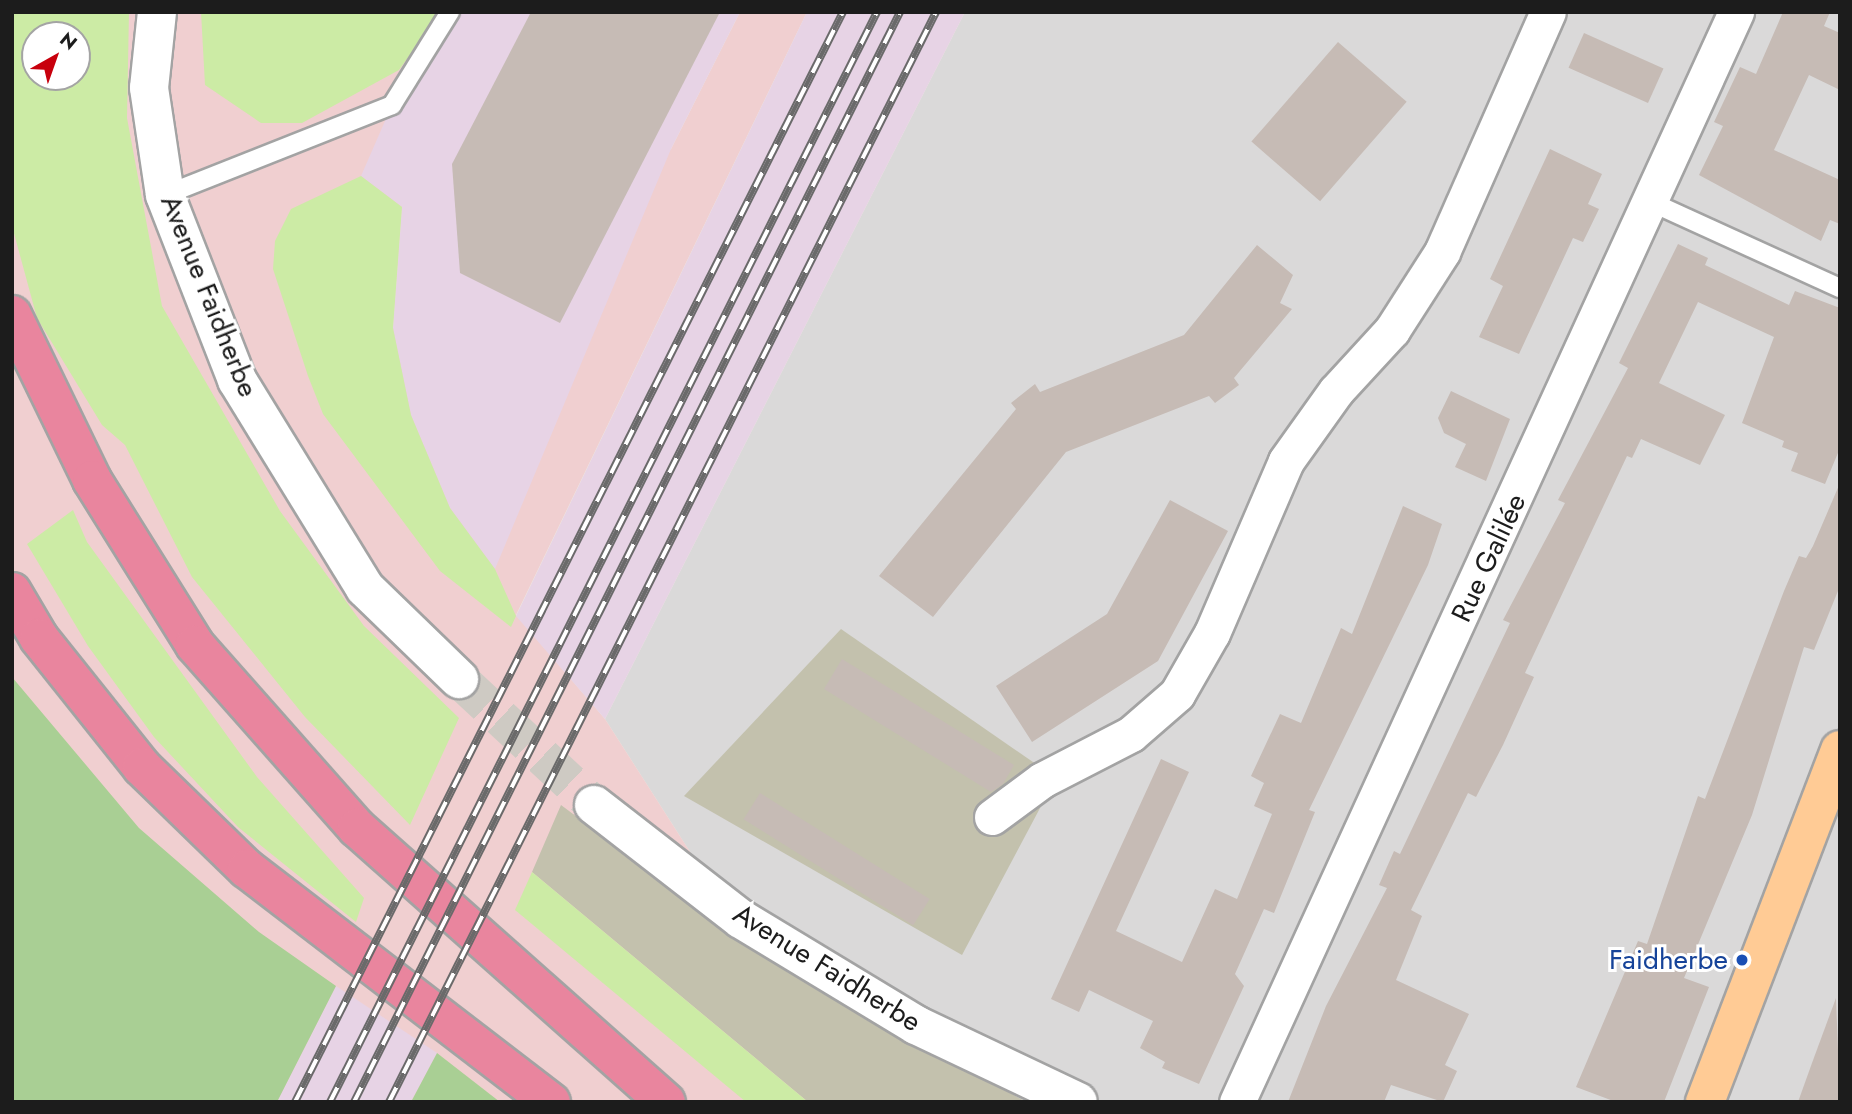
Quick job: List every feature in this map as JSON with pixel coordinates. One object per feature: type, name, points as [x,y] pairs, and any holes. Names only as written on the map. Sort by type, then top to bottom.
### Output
[{"type":"highway","points":[[12,315],[92,480],[195,645],[357,828],[666,1102]]},
{"type":"highway","points":[[12,592],[39,638],[142,767],[247,869],[551,1102]]},
{"type":"main road","points":[[1705,1102],[1840,750]]},
{"type":"street","name":"Avenue Faidherbe","points":[[157,12],[149,88],[165,195],[237,380],[365,588],[459,679]]},
{"type":"street","points":[[992,817],[1042,780],[1106,748],[1155,715],[1194,670],[1286,461],[1336,391],[1392,330],[1442,252],[1548,12]]},
{"type":"street","name":"Rue Galilée","points":[[1237,1102],[1737,12]]},
{"type":"street","name":"Avenue Faidherbe","points":[[594,805],[741,919],[916,1025],[1078,1102]]},
{"type":"lane","points":[[165,195],[392,105],[450,12]]},
{"type":"lane","points":[[1651,202],[1840,288]]},
{"type":"shaded area","points":[[12,12],[450,12],[402,207],[393,328],[671,149],[740,12],[807,12],[516,615],[605,719],[850,1102],[12,1102]]},
{"type":"shaded area","points":[[450,12],[740,12],[671,149],[495,569],[450,508],[411,415],[393,328],[402,207],[361,176],[392,105]]},
{"type":"shaded area","points":[[807,12],[965,12],[605,719],[516,616]]},
{"type":"shaded area","points":[[965,12],[1840,12],[1840,1102],[850,1102],[605,719]]},
{"type":"shaded area","points":[[841,629],[1056,778],[962,955],[684,796]]},
{"type":"shaded area","points":[[561,805],[735,935],[1026,1102],[808,1102],[532,872]]},
{"type":"shaded area","points":[[336,986],[437,1053],[411,1102],[277,1102]]},
{"type":"green space","points":[[12,12],[129,12],[127,118],[162,306],[280,511],[364,626],[459,718],[410,825],[305,717],[192,577],[125,445],[102,425],[37,318],[12,226]]},
{"type":"green space","points":[[201,12],[436,12],[436,19],[399,70],[302,123],[261,123],[205,85]]},
{"type":"green space","points":[[361,176],[402,207],[393,328],[411,415],[450,508],[495,569],[516,616],[511,627],[440,571],[323,414],[308,376],[273,269],[275,241],[291,209]]},
{"type":"green space","points":[[73,510],[87,542],[257,777],[364,898],[356,922],[238,827],[154,737],[88,646],[27,544]]},
{"type":"green space","points":[[12,677],[139,828],[259,932],[336,986],[277,1102],[12,1102]]},
{"type":"green space","points":[[532,872],[808,1102],[746,1102],[515,910]]},
{"type":"green space","points":[[437,1053],[500,1102],[411,1102]]},
{"type":"building","points":[[531,12],[720,12],[560,323],[460,273],[452,164]]},
{"type":"building","points":[[1783,12],[1830,12],[1824,26],[1840,33],[1840,90],[1809,75],[1774,150],[1840,180],[1840,224],[1830,220],[1821,241],[1699,175],[1723,126],[1714,122],[1740,67],[1756,74]]},
{"type":"building","points":[[1584,33],[1663,68],[1648,103],[1569,68]]},
{"type":"building","points":[[1338,42],[1407,102],[1320,201],[1251,142]]},
{"type":"building","points":[[1550,149],[1602,174],[1588,204],[1599,209],[1583,242],[1573,238],[1519,354],[1479,337],[1503,286],[1490,279]]},
{"type":"building","points":[[1678,244],[1708,258],[1705,265],[1789,305],[1795,291],[1840,308],[1840,448],[1825,484],[1791,471],[1798,453],[1782,447],[1784,441],[1742,423],[1774,337],[1698,302],[1659,383],[1725,415],[1700,465],[1641,439],[1632,458],[1627,456],[1525,673],[1534,677],[1503,745],[1476,797],[1468,793],[1411,910],[1422,916],[1396,980],[1469,1014],[1445,1065],[1457,1071],[1443,1102],[1391,1085],[1384,1102],[1288,1102],[1326,1006],[1387,888],[1379,885],[1394,851],[1400,854],[1510,623],[1503,620],[1565,503],[1558,500],[1628,368],[1619,363]]},
{"type":"building","points":[[1257,245],[1293,275],[1280,303],[1292,309],[1234,378],[1239,385],[1215,403],[1209,396],[1066,452],[933,617],[879,576],[1016,409],[1011,403],[1035,384],[1040,392],[1184,335]]},
{"type":"building","points":[[1451,391],[1510,419],[1486,481],[1455,467],[1466,444],[1444,433],[1438,418]]},
{"type":"building","points":[[1840,483],[1840,586],[1814,650],[1804,647],[1752,815],[1684,978],[1709,987],[1664,1102],[1616,1102],[1576,1087],[1638,941],[1647,944],[1698,796],[1705,799],[1799,556],[1806,558],[1813,546]]},
{"type":"building","points":[[1170,500],[1228,531],[1158,661],[1032,742],[996,686],[1107,614]]},
{"type":"building","points":[[1403,506],[1442,524],[1428,565],[1309,810],[1315,812],[1274,913],[1264,909],[1235,974],[1244,986],[1199,1084],[1162,1068],[1165,1062],[1140,1048],[1153,1021],[1089,990],[1079,1012],[1051,999],[1161,759],[1189,772],[1116,931],[1182,962],[1215,889],[1237,899],[1272,814],[1254,806],[1264,783],[1251,776],[1280,714],[1301,723],[1341,628],[1352,634]]},
{"type":"building","points":[[842,659],[1014,765],[1003,784],[991,792],[824,689]]},
{"type":"building","points":[[760,793],[930,899],[913,925],[744,819]]},
{"type":"building","points":[[1836,998],[1840,1102],[1798,1102],[1812,1063]]},
{"type":"tunnel","points":[[459,679],[594,805]]},
{"type":"railway","points":[[295,1102],[843,12]]},
{"type":"railway","points":[[330,1102],[877,12]]},
{"type":"railway","points":[[354,1102],[900,12]]},
{"type":"railway","points":[[389,1102],[936,12]]},
{"type":"place","name":"Faidherbe","points":[[1742,960]]}]
